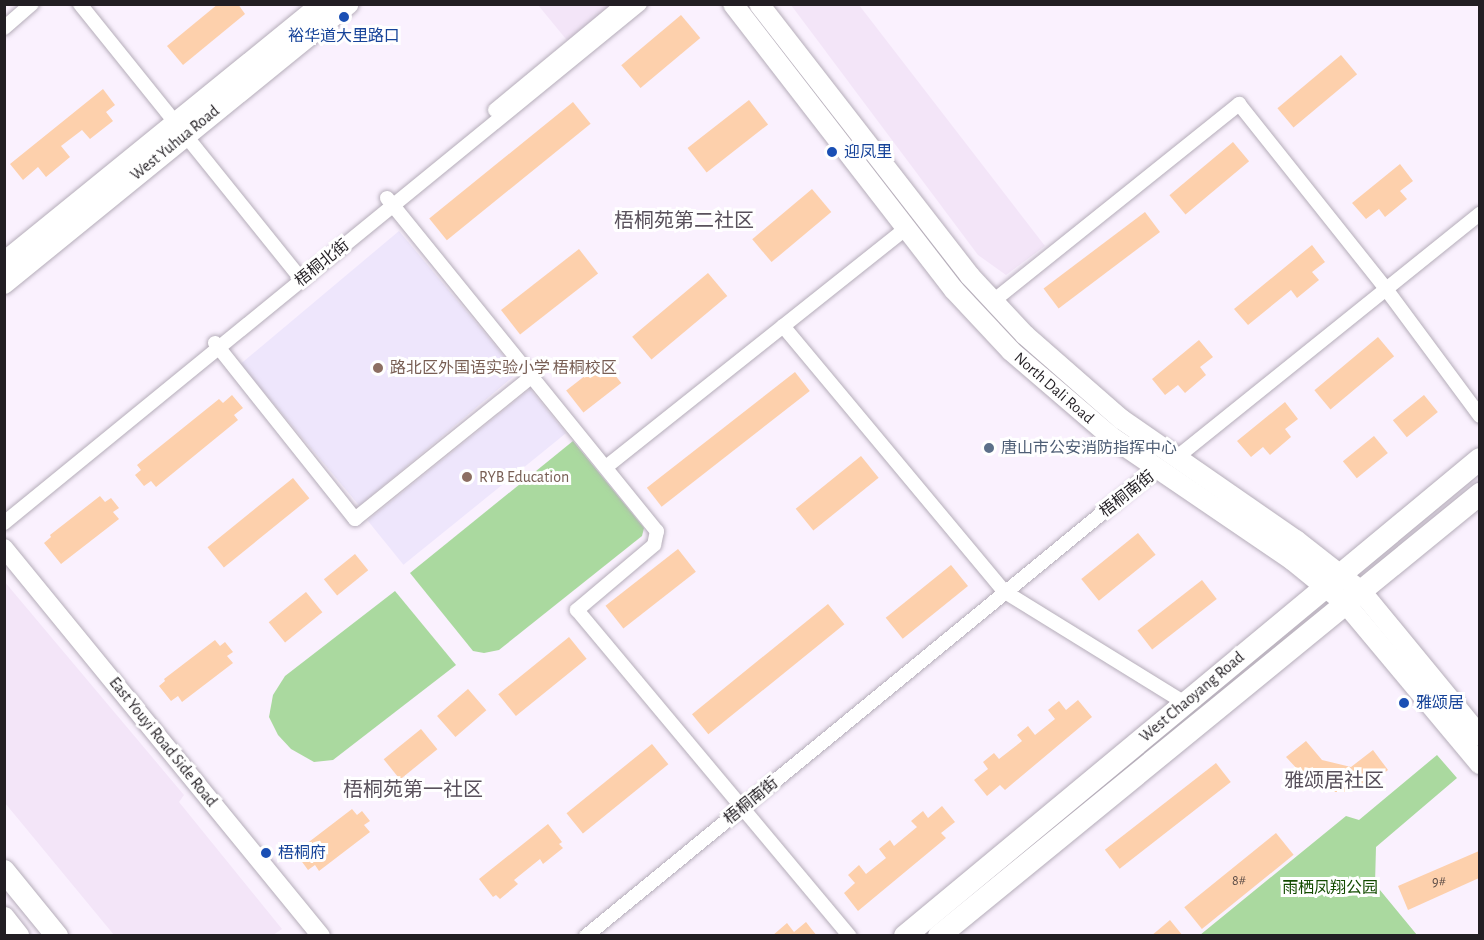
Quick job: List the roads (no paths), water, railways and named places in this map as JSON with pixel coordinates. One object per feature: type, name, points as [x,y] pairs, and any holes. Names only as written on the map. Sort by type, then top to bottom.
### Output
[{"type":"main road","name":"West Yuhua Road","points":[[4,284],[322,4]]},
{"type":"main road","name":"West Yuhua Road","points":[[4,262],[348,4]]},
{"type":"main road","name":"North Dali Road","points":[[733,4],[954,290],[1011,351],[1110,436],[1292,560],[1332,580]]},
{"type":"main road","name":"North Dali Road","points":[[759,4],[992,302],[1080,385],[1120,419],[1176,458],[1353,597],[1479,736]]},
{"type":"main road","name":"West Chaoyang Road","points":[[904,936],[1479,459]]},
{"type":"main road","name":"West Chaoyang Road","points":[[939,936],[1479,494]]},
{"type":"main road","name":"North Dali Road","points":[[1353,597],[1479,764]]},
{"type":"main road","points":[[4,871],[57,936]]},
{"type":"main road","points":[[4,918],[18,936]]},
{"type":"street","points":[[4,28],[32,4]]},
{"type":"street","points":[[80,4],[300,276]]},
{"type":"street","name":"梧桐北街","points":[[4,523],[624,4]]},
{"type":"street","name":"梧桐北街","points":[[389,202],[640,4]]},
{"type":"street","points":[[992,302],[1239,104],[1386,289],[1479,416]]},
{"type":"street","points":[[389,202],[657,531],[654,545],[577,610],[850,936]]},
{"type":"street","points":[[1176,458],[1479,214]]},
{"type":"street","points":[[606,467],[906,228]]},
{"type":"street","points":[[783,326],[1008,595],[1185,703]]},
{"type":"street","points":[[216,345],[356,519],[531,377]]},
{"type":"street","name":"梧桐北街","points":[[4,514],[216,345]]},
{"type":"street","name":"梧桐南街","points":[[586,936],[1008,595],[1140,482],[1158,470]]},
{"type":"street","name":"East Youyi Road Side Road","points":[[4,548],[321,936]]},
{"type":"street","name":"梧桐南街","points":[[595,936],[744,810]]},
{"type":"place","name":"裕华道大里路口","points":[[344,17]]},
{"type":"place","name":"迎凤里","points":[[832,152]]},
{"type":"place","name":"路北区外国语实验小学 梧桐校区","points":[[378,368]]},
{"type":"place","name":"唐山市公安消防指挥中心","points":[[989,448]]},
{"type":"place","name":"RYB Education","points":[[467,477]]},
{"type":"place","name":"雅颂居","points":[[1404,703]]},
{"type":"place","name":"梧桐府","points":[[266,853]]},
{"type":"district","name":"梧桐苑第二社区","points":[[684,221]]},
{"type":"district","name":"雅颂居社区","points":[[1334,781]]},
{"type":"district","name":"梧桐苑第一社区","points":[[413,790]]},
{"type":"park label","name":"雨栖凤翔公园","points":[[1330,888]]}]
